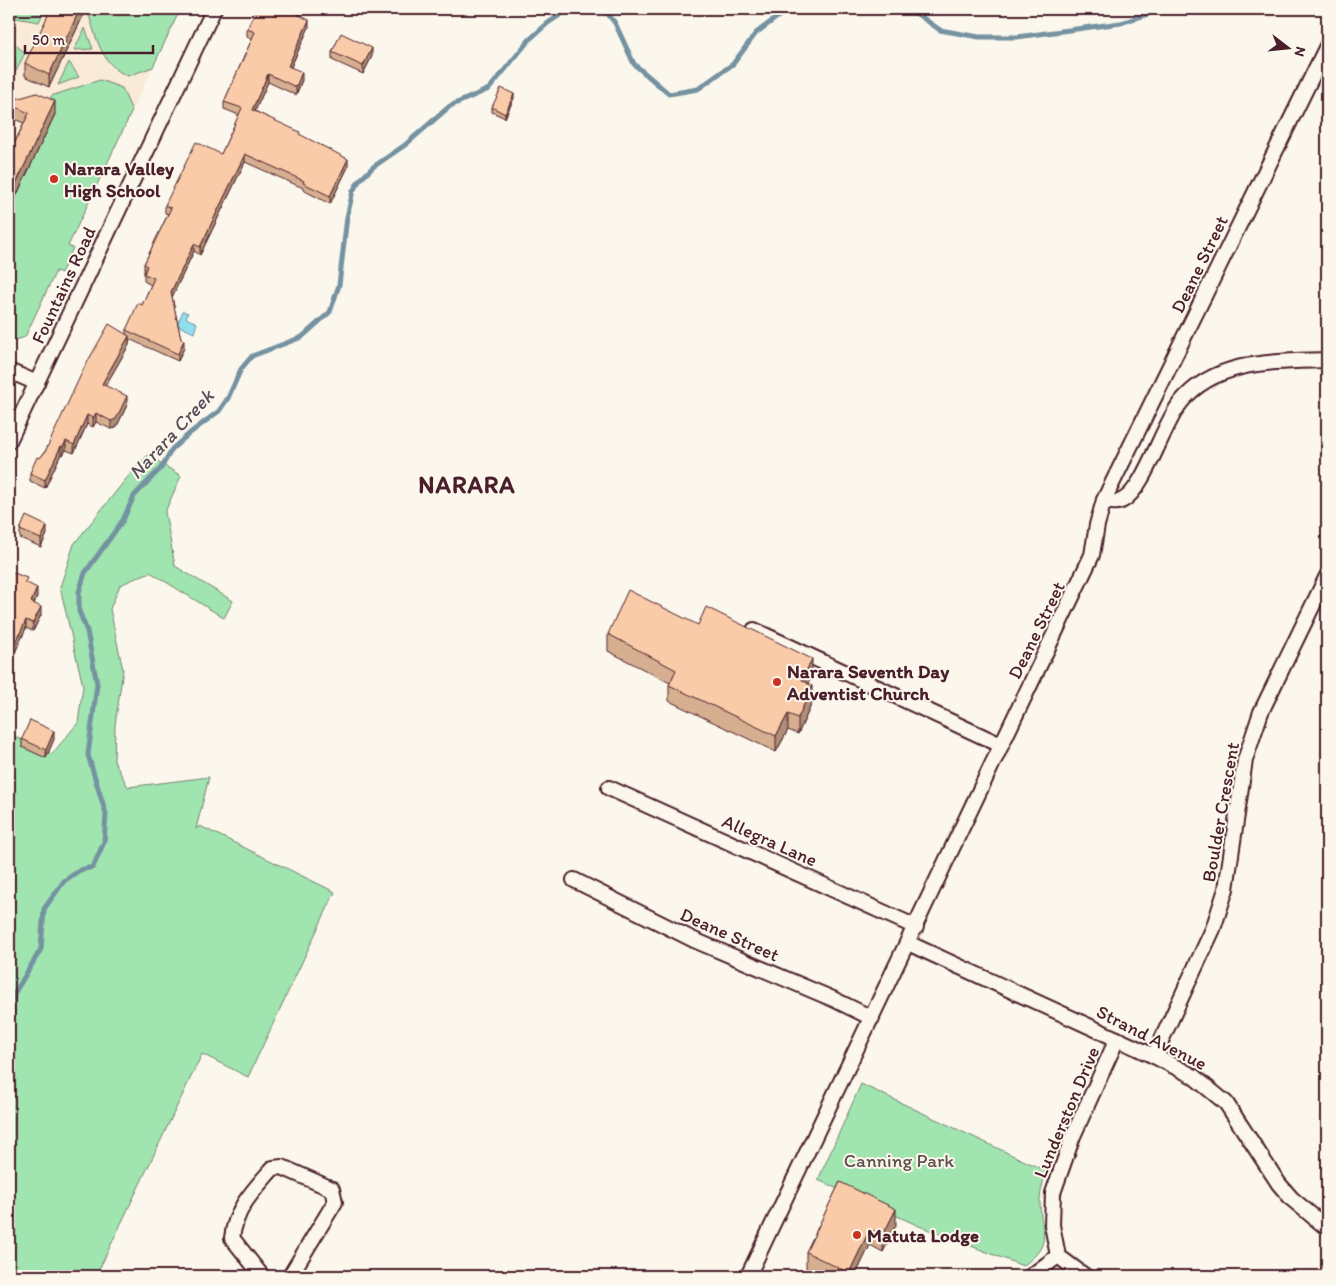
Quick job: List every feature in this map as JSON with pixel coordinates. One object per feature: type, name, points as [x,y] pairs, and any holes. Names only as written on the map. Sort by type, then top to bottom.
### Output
[{"type":"street","name":"Fountains Road","points":[[9,441],[214,9]]},
{"type":"street","name":"Deane Street","points":[[748,1276],[1092,555],[1104,500],[1327,46]]},
{"type":"street","points":[[1104,500],[1113,503],[1122,501],[1136,486],[1181,402],[1205,380],[1216,373],[1278,362],[1327,360]]},
{"type":"street","points":[[9,371],[37,383]]},
{"type":"street","name":"Boulder Crescent","points":[[1154,1056],[1213,929],[1221,905],[1233,851],[1245,760],[1261,712],[1327,576]]},
{"type":"street","points":[[754,630],[1001,745]]},
{"type":"street","name":"Allegra Lane","points":[[609,788],[916,927]]},
{"type":"street","name":"Deane Street","points":[[574,880],[694,940],[834,999],[872,1018]]},
{"type":"street","name":"Strand Avenue","points":[[908,943],[1154,1056],[1193,1076],[1226,1103],[1279,1184],[1292,1199],[1327,1228]]},
{"type":"street","name":"Lunderston Drive","points":[[1058,1256],[1052,1226],[1053,1193],[1073,1136],[1117,1039]]},
{"type":"street","points":[[262,1276],[232,1238],[234,1220],[242,1205],[272,1168],[282,1167],[332,1189],[335,1202],[290,1276]]},
{"type":"street","points":[[1031,1276],[1058,1256],[1085,1276]]},
{"type":"shaded area","name":"Narara Valley High School","points":[[9,9],[178,9],[179,12],[68,246],[73,248],[61,273],[56,271],[25,337],[13,341],[9,339]]},
{"type":"green space","points":[[10,9],[45,9],[39,22],[10,17]]},
{"type":"green space","points":[[87,9],[178,9],[179,12],[153,67],[128,76],[111,65],[105,57],[100,48]]},
{"type":"green space","points":[[85,28],[93,49],[74,50]]},
{"type":"green space","points":[[9,39],[25,53],[16,71],[9,68]]},
{"type":"green space","points":[[69,62],[79,77],[58,85]]},
{"type":"green space","points":[[100,80],[122,88],[132,111],[68,246],[73,248],[61,273],[56,271],[25,337],[13,341],[9,339],[9,206],[11,207],[55,114],[50,101],[51,96]]},
{"type":"green space","points":[[148,455],[181,476],[165,512],[175,566],[233,601],[224,618],[150,572],[120,585],[110,609],[123,670],[115,725],[114,761],[128,787],[209,777],[196,829],[200,826],[335,892],[248,1077],[202,1054],[96,1276],[9,1276],[9,734],[52,754],[78,723],[83,686],[60,587],[74,544],[126,479]]},
{"type":"green space","name":"Canning Park","points":[[861,1084],[1046,1171],[1040,1201],[1044,1237],[1039,1250],[1033,1258],[1023,1266],[919,1226],[818,1180]]},
{"type":"water","points":[[183,311],[188,313],[186,318],[197,323],[194,333],[177,325]]},
{"type":"building","points":[[51,9],[80,9],[49,75],[25,63]]},
{"type":"building","points":[[257,9],[299,9],[297,14],[309,20],[288,66],[302,72],[296,87],[268,74],[252,110],[300,132],[299,134],[348,159],[330,196],[303,183],[304,181],[245,154],[200,247],[194,244],[171,292],[181,339],[184,340],[178,354],[126,330],[138,303],[142,305],[154,278],[144,274],[147,266],[144,264],[171,208],[165,205],[196,142],[221,154],[242,108],[224,102],[255,32],[247,29]]},
{"type":"building","points":[[341,33],[372,48],[363,66],[332,52]]},
{"type":"building","points":[[9,55],[15,58],[9,71]]},
{"type":"building","points":[[501,88],[514,94],[505,114],[492,107]]},
{"type":"building","points":[[37,93],[55,101],[11,194],[9,193],[9,155],[29,113],[9,104],[9,101]]},
{"type":"building","points":[[109,324],[129,336],[102,384],[127,396],[116,419],[111,421],[96,413],[93,418],[87,415],[74,445],[66,441],[63,447],[61,446],[45,480],[30,473],[37,457],[40,458],[45,452],[85,366]]},
{"type":"building","points":[[26,516],[47,526],[41,539],[20,530]]},
{"type":"building","points":[[9,571],[27,578],[25,582],[37,588],[31,602],[41,607],[33,623],[26,620],[10,655],[12,656],[9,662]]},
{"type":"building","name":"Narara Seventh Day Adventist Church","points":[[628,590],[698,625],[706,607],[812,659],[802,680],[812,686],[798,718],[788,714],[776,736],[669,685],[676,670],[608,634]]},
{"type":"building","points":[[30,720],[54,731],[46,750],[22,739]]},
{"type":"building","name":"Matuta Lodge","points":[[840,1182],[896,1209],[883,1235],[870,1229],[849,1273],[806,1252]]},
{"type":"waterway","name":"Narara Creek","points":[[9,1044],[14,994],[41,949],[44,909],[64,881],[80,870],[93,867],[104,842],[106,814],[88,755],[97,684],[87,631],[79,611],[79,592],[85,573],[123,520],[134,496],[161,468],[172,449],[219,411],[228,398],[241,369],[252,356],[302,337],[330,312],[339,285],[347,217],[353,191],[359,181],[373,167],[405,145],[450,106],[489,89],[530,39],[548,23],[569,9]]},
{"type":"waterway","name":"Narara Creek","points":[[604,9],[615,23],[634,64],[669,94],[698,89],[733,64],[756,33],[788,9]]},
{"type":"waterway","name":"Narara Creek","points":[[910,9],[940,30],[979,37],[1017,37],[1121,23],[1163,9]]},
{"type":"place","name":"Narara Valley High School","points":[[54,179]]},
{"type":"place","name":"Narara Seventh Day Adventist Church","points":[[777,682]]},
{"type":"place","name":"Matuta Lodge","points":[[857,1235]]},
{"type":"district","name":"NARARA","points":[[467,485]]}]
